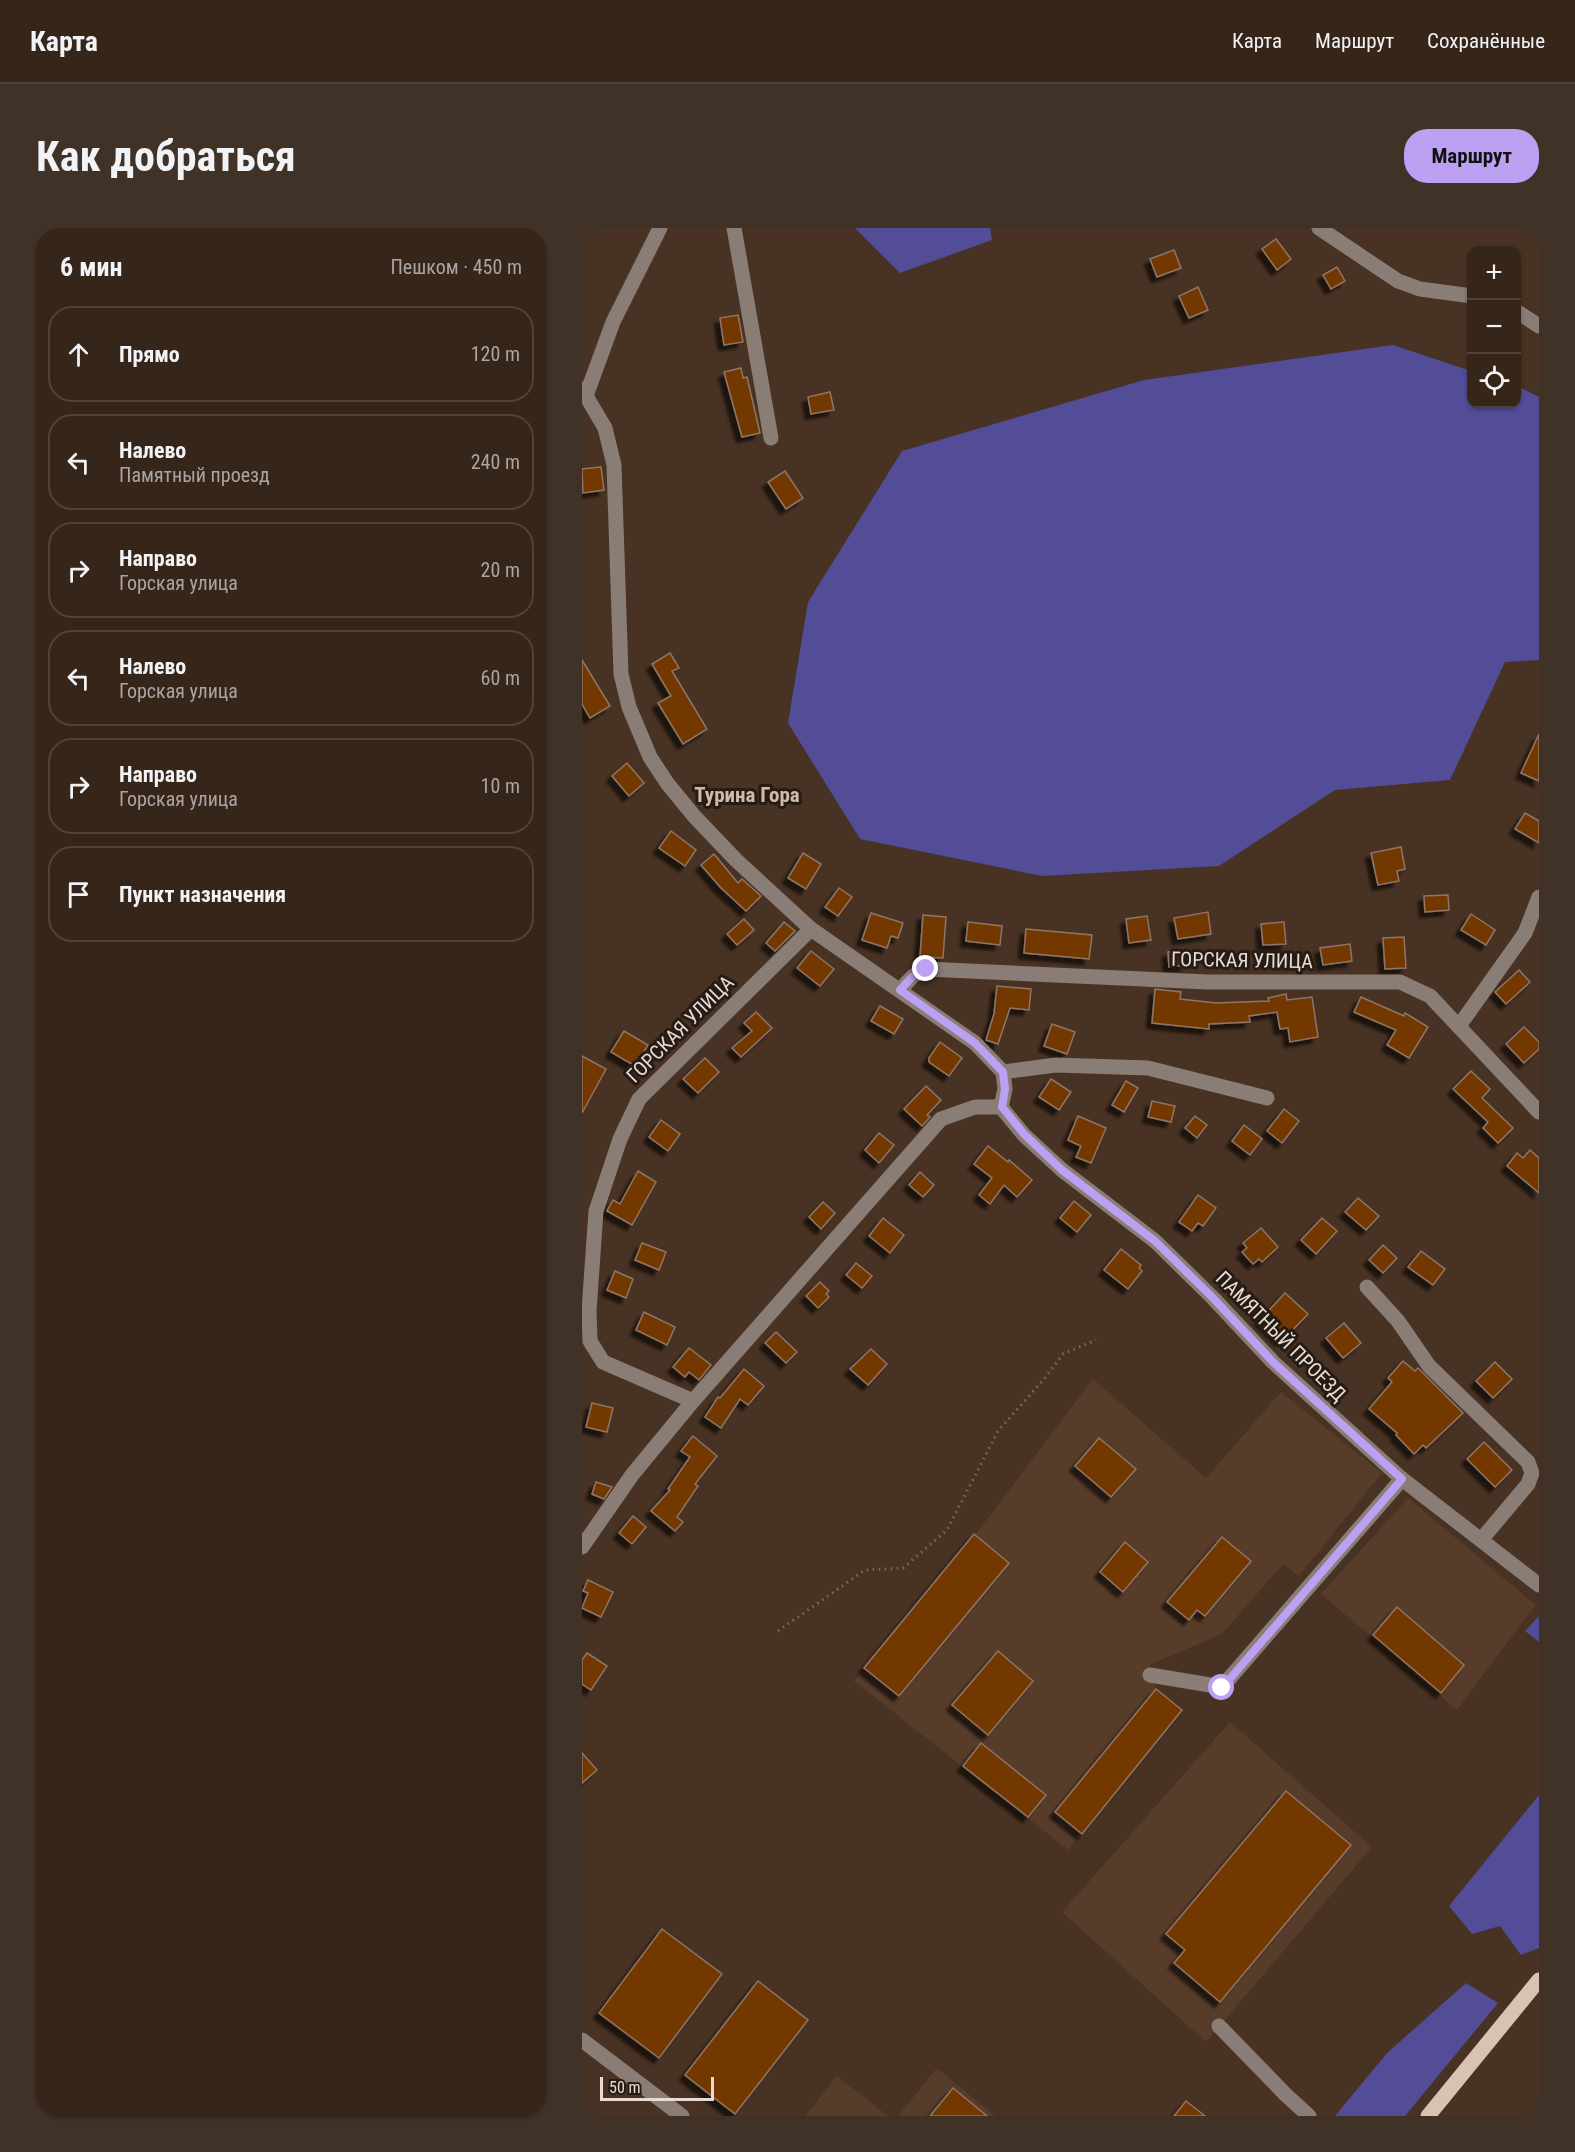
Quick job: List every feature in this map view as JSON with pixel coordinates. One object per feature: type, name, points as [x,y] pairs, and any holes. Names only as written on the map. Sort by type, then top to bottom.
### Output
[{"type":"main road","points":[[1428,2116],[1539,1980]]},
{"type":"street","points":[[582,1547],[632,1475],[693,1401],[941,1119],[975,1107],[1002,1107],[1005,1089],[1003,1072],[975,1043],[811,929],[736,860],[667,783],[650,757],[629,707],[621,674],[614,465],[604,428],[584,392],[613,322],[660,228]]},
{"type":"street","points":[[734,228],[771,438]]},
{"type":"street","points":[[1319,228],[1398,281],[1420,289],[1467,295]]},
{"type":"street","points":[[1521,314],[1539,326]]},
{"type":"street","points":[[1459,1026],[1525,933],[1539,897]]},
{"type":"street","name":"ГОРСКАЯ УЛИЦА","points":[[693,1401],[603,1362],[590,1341],[589,1311],[596,1211],[620,1139],[639,1100],[811,929]]},
{"type":"street","name":"ГОРСКАЯ УЛИЦА","points":[[900,990],[913,976],[926,969],[1208,982],[1400,982],[1430,996],[1539,1112]]},
{"type":"street","points":[[1003,1072],[1056,1065],[1148,1068],[1267,1098]]},
{"type":"street","name":"ПАМЯТНЫЙ ПРОЕЗД","points":[[1002,1107],[1024,1134],[1062,1170],[1155,1241],[1273,1362],[1402,1479],[1539,1585]]},
{"type":"street","points":[[1367,1287],[1398,1322],[1429,1366],[1528,1462],[1532,1473],[1528,1484],[1481,1540]]},
{"type":"street","points":[[1150,1675],[1222,1688],[1402,1479]]},
{"type":"street","points":[[1219,2026],[1309,2116]]},
{"type":"street","points":[[582,2040],[682,2116]]},
{"type":"path","points":[[778,1631],[865,1570],[903,1568],[947,1530],[999,1431],[1064,1354],[1096,1340]]},
{"type":"shaded area","points":[[855,228],[990,228],[992,240],[900,273]]},
{"type":"shaded area","points":[[1393,345],[1467,370],[1467,408],[1521,408],[1521,388],[1539,397],[1539,660],[1505,662],[1450,780],[1335,790],[1219,866],[1042,876],[860,839],[788,723],[808,602],[902,451],[1144,380]]},
{"type":"shaded area","points":[[1093,1379],[1206,1478],[1281,1392],[1382,1473],[1299,1576],[1283,1564],[1222,1634],[1149,1665],[1156,1689],[1182,1710],[1068,1850],[854,1681],[981,1527]]},
{"type":"shaded area","points":[[1408,1498],[1536,1605],[1457,1710],[1321,1594]]},
{"type":"shaded area","points":[[1539,1616],[1539,1642],[1525,1631]]},
{"type":"shaded area","points":[[1230,1722],[1372,1847],[1206,2042],[1062,1912]]},
{"type":"shaded area","points":[[1539,1795],[1539,1948],[1521,1955],[1500,1926],[1472,1934],[1449,1906]]},
{"type":"shaded area","points":[[1466,1983],[1498,2003],[1405,2116],[1335,2116],[1387,2053]]},
{"type":"shaded area","points":[[937,2068],[995,2116],[898,2116]]},
{"type":"shaded area","points":[[837,2076],[888,2116],[805,2116]]},
{"type":"building","points":[[1276,239],[1291,259],[1277,270],[1262,249]]},
{"type":"building","points":[[1174,250],[1181,268],[1157,277],[1150,259]]},
{"type":"building","points":[[1337,267],[1345,281],[1331,289],[1323,275]]},
{"type":"building","points":[[1198,287],[1208,310],[1189,318],[1179,296]]},
{"type":"building","points":[[738,315],[743,342],[724,345],[720,318]]},
{"type":"building","points":[[741,368],[743,378],[747,377],[760,433],[742,437],[724,372]]},
{"type":"building","points":[[830,392],[834,410],[811,414],[808,397]]},
{"type":"building","points":[[601,467],[604,490],[583,493],[582,469]]},
{"type":"building","points":[[785,471],[803,498],[786,509],[768,482]]},
{"type":"building","points":[[670,653],[679,668],[672,671],[707,729],[683,744],[658,703],[671,696],[652,664]]},
{"type":"building","points":[[582,660],[610,706],[590,718],[582,704]]},
{"type":"building","points":[[1539,734],[1539,781],[1521,773]]},
{"type":"building","points":[[627,763],[644,783],[629,796],[612,776]]},
{"type":"building","points":[[1525,813],[1539,821],[1539,843],[1515,829]]},
{"type":"building","points":[[671,831],[696,850],[685,866],[659,848]]},
{"type":"building","points":[[1401,847],[1405,869],[1397,871],[1399,881],[1378,885],[1371,853]]},
{"type":"building","points":[[803,853],[821,864],[806,889],[788,878]]},
{"type":"building","points":[[714,854],[738,883],[742,879],[761,896],[746,911],[701,865]]},
{"type":"building","points":[[839,888],[852,897],[838,916],[825,907]]},
{"type":"building","points":[[1448,895],[1449,910],[1425,912],[1424,896]]},
{"type":"building","points":[[1208,912],[1211,934],[1178,939],[1174,918]]},
{"type":"building","points":[[871,913],[903,923],[898,938],[891,936],[887,948],[862,940]]},
{"type":"building","points":[[1471,914],[1495,930],[1486,945],[1461,930]]},
{"type":"building","points":[[923,915],[946,917],[943,958],[920,957]]},
{"type":"building","points":[[1147,916],[1151,940],[1129,943],[1126,919]]},
{"type":"building","points":[[744,919],[754,930],[737,945],[727,934]]},
{"type":"building","points":[[784,922],[795,931],[775,951],[766,943]]},
{"type":"building","points":[[968,922],[1002,926],[1000,945],[966,941]]},
{"type":"building","points":[[1284,922],[1286,944],[1263,945],[1261,924]]},
{"type":"building","points":[[1026,929],[1092,935],[1089,959],[1024,953]]},
{"type":"building","points":[[1404,937],[1406,968],[1385,969],[1383,938]]},
{"type":"building","points":[[1350,944],[1352,961],[1323,965],[1320,948]]},
{"type":"building","points":[[1184,950],[1186,965],[1169,967],[1168,952]]},
{"type":"building","points":[[811,951],[834,969],[820,986],[797,968]]},
{"type":"building","points":[[1519,970],[1530,982],[1506,1004],[1495,992]]},
{"type":"building","points":[[997,986],[1031,989],[1029,1010],[1010,1008],[998,1044],[986,1040],[994,1014]]},
{"type":"building","points":[[1155,989],[1181,992],[1180,999],[1216,1003],[1269,1001],[1268,998],[1286,994],[1287,1000],[1312,997],[1318,1037],[1290,1042],[1288,1028],[1280,1029],[1277,1012],[1249,1016],[1250,1022],[1209,1024],[1209,1029],[1152,1023]]},
{"type":"building","points":[[1361,997],[1404,1016],[1405,1013],[1428,1027],[1409,1058],[1387,1045],[1396,1030],[1354,1012]]},
{"type":"building","points":[[880,1006],[903,1019],[894,1034],[871,1021]]},
{"type":"building","points":[[756,1012],[772,1028],[741,1057],[732,1048],[752,1031],[744,1023]]},
{"type":"building","points":[[1052,1024],[1075,1032],[1067,1054],[1044,1046]]},
{"type":"building","points":[[1524,1027],[1539,1042],[1539,1049],[1524,1063],[1506,1044]]},
{"type":"building","points":[[624,1031],[648,1045],[635,1066],[611,1052]]},
{"type":"building","points":[[940,1042],[962,1058],[949,1076],[929,1062],[929,1058]]},
{"type":"building","points":[[582,1056],[606,1069],[582,1113]]},
{"type":"building","points":[[705,1058],[719,1072],[698,1093],[683,1079]]},
{"type":"building","points":[[1471,1071],[1490,1089],[1482,1098],[1513,1128],[1498,1143],[1483,1128],[1488,1122],[1453,1089]]},
{"type":"building","points":[[1051,1079],[1071,1092],[1059,1110],[1039,1097]]},
{"type":"building","points":[[1126,1081],[1138,1088],[1124,1112],[1112,1105]]},
{"type":"building","points":[[926,1086],[941,1100],[927,1115],[930,1117],[922,1126],[904,1109]]},
{"type":"building","points":[[1152,1101],[1175,1106],[1171,1122],[1148,1117]]},
{"type":"building","points":[[1284,1109],[1299,1121],[1282,1143],[1267,1131]]},
{"type":"building","points":[[1078,1116],[1106,1128],[1091,1163],[1076,1157],[1081,1146],[1068,1140]]},
{"type":"building","points":[[1195,1116],[1207,1125],[1197,1138],[1185,1128]]},
{"type":"building","points":[[661,1120],[680,1134],[668,1151],[649,1137]]},
{"type":"building","points":[[1244,1125],[1262,1139],[1250,1155],[1232,1141]]},
{"type":"building","points":[[879,1133],[894,1145],[879,1163],[865,1150]]},
{"type":"building","points":[[988,1146],[1032,1180],[1017,1197],[1004,1185],[990,1204],[979,1195],[992,1178],[974,1164]]},
{"type":"building","points":[[1530,1150],[1539,1158],[1539,1193],[1507,1166],[1517,1153],[1523,1158]]},
{"type":"building","points":[[638,1171],[656,1182],[632,1225],[607,1211],[613,1200],[620,1204]]},
{"type":"building","points":[[920,1172],[934,1185],[923,1197],[909,1185]]},
{"type":"building","points":[[1198,1195],[1216,1208],[1203,1226],[1198,1223],[1192,1231],[1179,1222]]},
{"type":"building","points":[[1358,1198],[1379,1216],[1366,1230],[1345,1212]]},
{"type":"building","points":[[1074,1201],[1091,1215],[1077,1232],[1060,1218]]},
{"type":"building","points":[[823,1202],[835,1213],[821,1229],[809,1217]]},
{"type":"building","points":[[883,1218],[904,1235],[890,1253],[869,1236]]},
{"type":"building","points":[[1322,1218],[1337,1231],[1316,1254],[1301,1240]]},
{"type":"building","points":[[1261,1228],[1278,1247],[1262,1262],[1259,1259],[1253,1264],[1242,1252],[1247,1248],[1243,1243]]},
{"type":"building","points":[[642,1243],[666,1252],[659,1270],[635,1260]]},
{"type":"building","points":[[1383,1245],[1397,1258],[1383,1273],[1369,1260]]},
{"type":"building","points":[[1121,1249],[1141,1265],[1139,1268],[1142,1271],[1128,1289],[1104,1270]]},
{"type":"building","points":[[1421,1251],[1445,1269],[1433,1285],[1408,1267]]},
{"type":"building","points":[[856,1263],[872,1276],[862,1288],[846,1275]]},
{"type":"building","points":[[615,1271],[633,1279],[626,1298],[607,1290]]},
{"type":"building","points":[[820,1282],[829,1291],[826,1294],[829,1297],[818,1308],[806,1296]]},
{"type":"building","points":[[1285,1293],[1308,1314],[1282,1341],[1260,1320]]},
{"type":"building","points":[[644,1312],[675,1327],[667,1345],[636,1330]]},
{"type":"building","points":[[1344,1323],[1361,1343],[1343,1358],[1326,1338]]},
{"type":"building","points":[[776,1332],[797,1352],[786,1363],[765,1343]]},
{"type":"building","points":[[689,1348],[711,1365],[699,1380],[689,1372],[685,1377],[673,1367]]},
{"type":"building","points":[[871,1349],[887,1364],[868,1385],[850,1369]]},
{"type":"building","points":[[1403,1361],[1415,1371],[1418,1368],[1463,1413],[1426,1448],[1423,1445],[1414,1454],[1396,1435],[1397,1433],[1369,1409],[1392,1382],[1388,1378]]},
{"type":"building","points":[[1495,1362],[1512,1379],[1493,1398],[1476,1381]]},
{"type":"building","points":[[744,1369],[764,1386],[748,1405],[740,1399],[721,1428],[705,1417],[718,1397],[720,1398]]},
{"type":"building","points":[[592,1403],[613,1408],[607,1432],[586,1427]]},
{"type":"building","points":[[693,1436],[717,1456],[695,1484],[698,1486],[677,1517],[683,1522],[675,1531],[651,1511],[670,1490],[668,1489],[690,1457],[681,1451]]},
{"type":"building","points":[[1099,1438],[1136,1469],[1111,1497],[1075,1466]]},
{"type":"building","points":[[1484,1442],[1512,1470],[1495,1487],[1467,1459]]},
{"type":"building","points":[[596,1482],[612,1487],[604,1499],[592,1494]]},
{"type":"building","points":[[633,1516],[646,1527],[632,1544],[619,1533]]},
{"type":"building","points":[[974,1534],[1009,1563],[899,1696],[864,1668]]},
{"type":"building","points":[[1222,1537],[1251,1561],[1205,1616],[1197,1610],[1189,1620],[1167,1602]]},
{"type":"building","points":[[1125,1542],[1148,1562],[1123,1592],[1100,1572]]},
{"type":"building","points":[[588,1580],[613,1592],[601,1617],[582,1608],[588,1593],[583,1591]]},
{"type":"building","points":[[1397,1607],[1464,1665],[1441,1693],[1373,1635]]},
{"type":"building","points":[[998,1651],[1033,1681],[988,1735],[952,1705]]},
{"type":"building","points":[[587,1653],[607,1666],[591,1690],[582,1684],[582,1660]]},
{"type":"building","points":[[1156,1689],[1182,1710],[1082,1834],[1055,1812]]},
{"type":"building","points":[[981,1743],[1046,1795],[1028,1817],[963,1766]]},
{"type":"building","points":[[582,1753],[597,1770],[582,1783]]},
{"type":"building","points":[[1286,1791],[1351,1845],[1220,2002],[1174,1963],[1185,1950],[1166,1934]]},
{"type":"building","points":[[662,1929],[722,1974],[659,2058],[599,2013]]},
{"type":"building","points":[[758,1981],[808,2020],[735,2114],[685,2075]]},
{"type":"building","points":[[953,2088],[987,2116],[930,2116]]},
{"type":"building","points":[[1186,2101],[1205,2116],[1174,2116]]},
{"type":"district","name":"Турина Гора","points":[[747,795]]},
{"type":"route","points":[[926,969],[913,976],[900,990],[975,1043],[1003,1072],[1005,1089],[1002,1107],[1024,1134],[1062,1170],[1155,1241],[1273,1362],[1402,1479],[1222,1688]]}]
